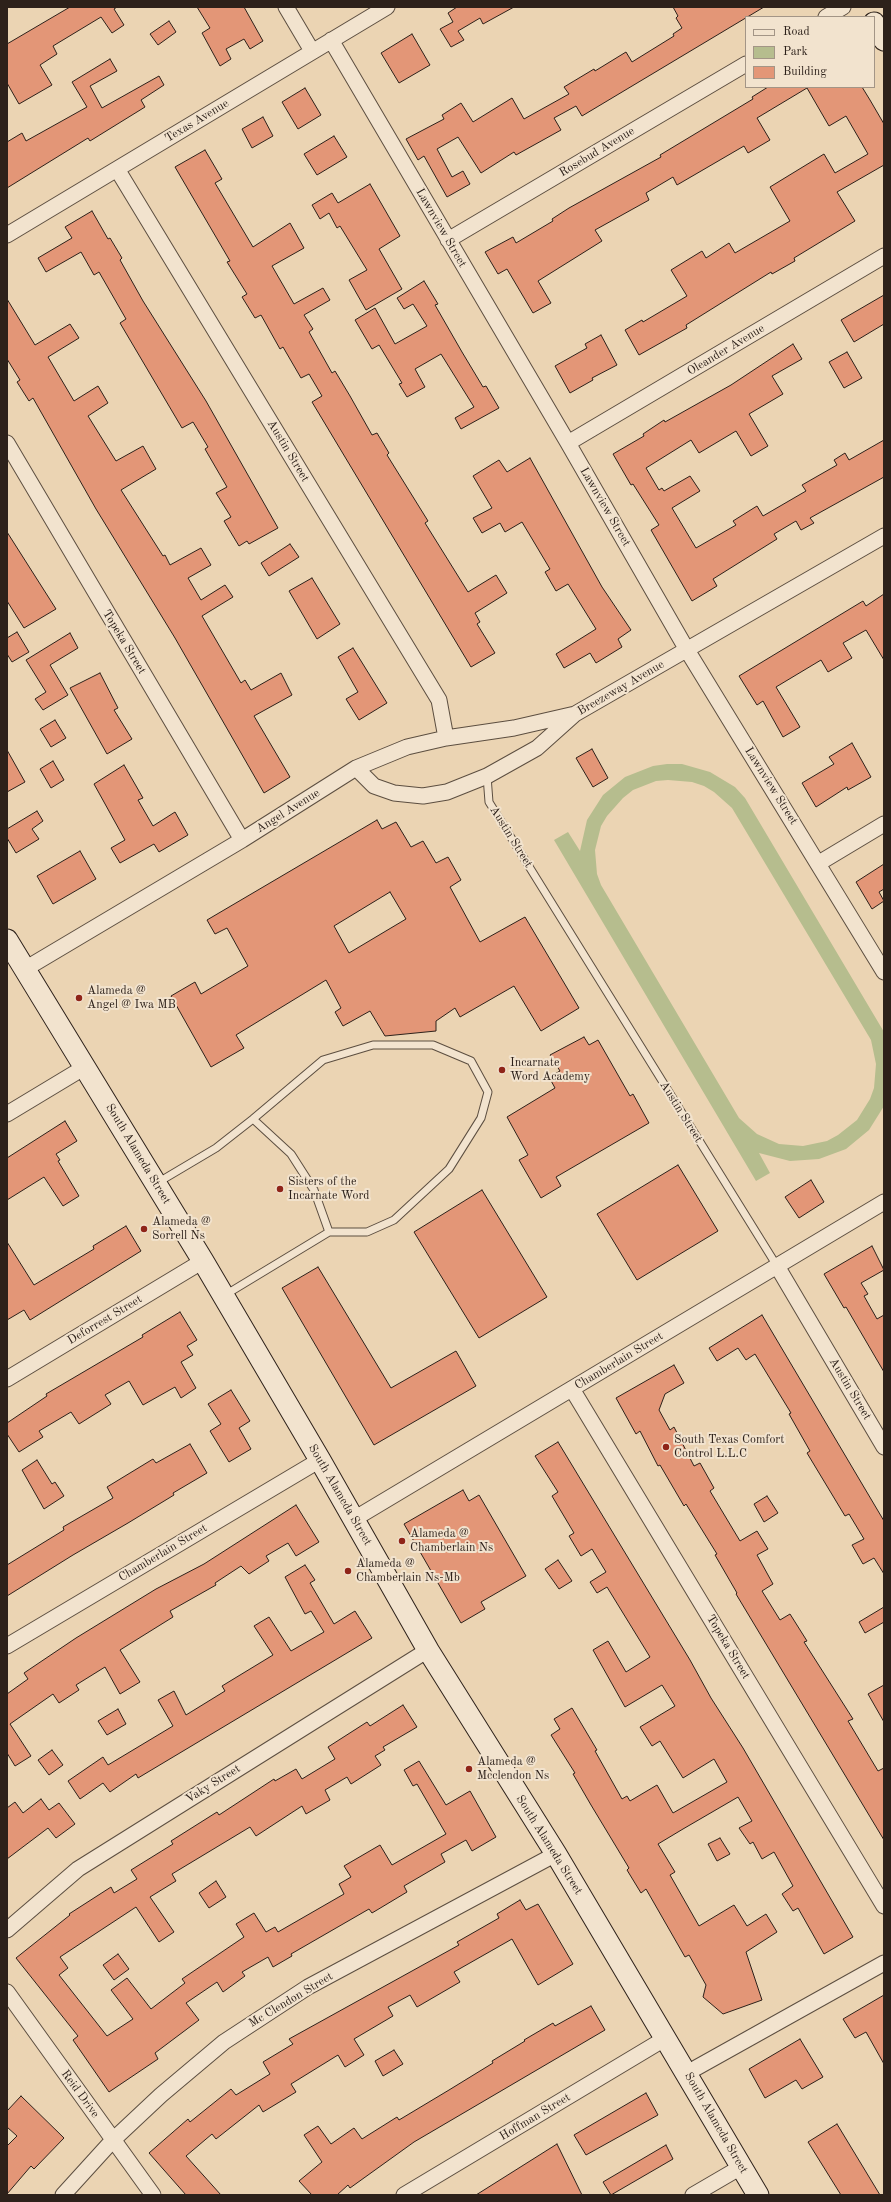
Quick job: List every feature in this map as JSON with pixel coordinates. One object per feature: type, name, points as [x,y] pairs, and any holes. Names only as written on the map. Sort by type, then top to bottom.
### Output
[{"type":"main road","points":[[865,7],[870,16]]},
{"type":"main road","points":[[875,25],[884,40]]},
{"type":"main road","name":"South Alameda Street","points":[[7,940],[223,1296],[320,1460],[428,1650],[556,1854],[758,2195]]},
{"type":"street","points":[[286,7],[312,52]]},
{"type":"street","name":"Texas Avenue","points":[[7,235],[387,7]]},
{"type":"street","points":[[828,16],[843,7]]},
{"type":"street","name":"Lawnview Street","points":[[331,40],[568,443],[687,650],[819,863],[884,972]]},
{"type":"street","name":"Rosebud Avenue","points":[[448,240],[745,65]]},
{"type":"street","name":"Austin Street","points":[[117,169],[439,700],[446,738]]},
{"type":"street","name":"Oleander Avenue","points":[[568,443],[884,256]]},
{"type":"street","name":"Topeka Street","points":[[7,443],[242,840]]},
{"type":"street","name":"Breezeway Avenue","points":[[356,768],[374,786],[394,793],[423,796],[447,792],[487,776],[536,748],[575,714],[884,536]]},
{"type":"street","name":"Angel Avenue","points":[[25,968],[242,840],[356,768],[407,747],[446,738],[514,728],[575,714]]},
{"type":"street","points":[[819,863],[884,824]]},
{"type":"street","points":[[7,1114],[85,1067]]},
{"type":"street","name":"Chamberlain Street","points":[[354,1519],[884,1202]]},
{"type":"street","name":"Deforrest Street","points":[[7,1379],[202,1261]]},
{"type":"street","name":"Austin Street","points":[[777,1266],[884,1447]]},
{"type":"street","name":"Topeka Street","points":[[572,1389],[884,1906]]},
{"type":"street","name":"Chamberlain Street","points":[[7,1646],[320,1460]]},
{"type":"street","name":"Vaky Street","points":[[7,1930],[78,1869],[428,1650]]},
{"type":"street","name":"Mc Clendon Street","points":[[63,2195],[113,2140],[161,2095],[224,2042],[237,2033],[308,1987],[556,1854]]},
{"type":"street","points":[[687,2073],[884,1963]]},
{"type":"street","name":"Reid Drive","points":[[7,1992],[153,2195]]},
{"type":"street","name":"Hoffman Street","points":[[404,2195],[666,2038]]},
{"type":"street","points":[[693,2195],[741,2166]]},
{"type":"lane","name":"Austin Street","points":[[487,776],[489,802],[777,1266]]},
{"type":"lane","points":[[156,1184],[216,1148],[323,1060],[373,1045],[433,1045],[471,1061],[488,1092],[481,1118],[449,1169],[394,1220],[367,1232],[329,1232],[223,1296]]},
{"type":"lane","points":[[253,1119],[291,1154],[314,1190],[329,1232]]},
{"type":"green space","points":[[682,764],[710,772],[735,787],[745,798],[884,1032],[884,1106],[869,1130],[846,1149],[819,1159],[790,1161],[759,1153],[770,1173],[756,1181],[554,840],[568,832],[580,851],[587,820],[603,795],[625,777],[653,766]],"holes":[[[668,780],[692,782],[704,786],[714,792],[732,808],[871,1040],[876,1064],[874,1088],[870,1099],[857,1120],[838,1135],[827,1141],[803,1146],[779,1144],[757,1134],[739,1118],[601,885],[597,874],[595,850],[601,826],[607,816],[623,798],[633,790],[656,781]]]},
{"type":"building","points":[[70,7],[117,7],[114,9],[124,25],[112,33],[101,17],[53,46],[57,54],[40,65],[52,85],[19,104],[7,83],[7,44]]},
{"type":"building","points":[[197,7],[244,7],[263,41],[250,49],[244,39],[226,49],[231,59],[220,66],[202,33],[210,28]]},
{"type":"building","points":[[457,7],[514,7],[483,24],[480,18],[458,31],[464,40],[451,47],[440,29],[453,22],[448,13]]},
{"type":"building","points":[[673,7],[764,7],[749,16],[745,16],[745,18],[582,116],[576,106],[554,118],[561,130],[516,155],[514,152],[481,173],[458,137],[437,149],[452,177],[463,171],[470,184],[447,197],[424,156],[418,160],[406,139],[444,119],[442,115],[461,103],[473,122],[512,98],[524,119],[569,94],[564,87],[594,69],[595,71],[626,52],[632,62],[674,36],[673,34],[682,28],[676,18],[678,16]]},
{"type":"building","points":[[169,21],[176,32],[158,45],[150,34]]},
{"type":"building","points":[[412,34],[430,65],[399,83],[381,53]]},
{"type":"building","points":[[110,59],[117,71],[90,86],[102,108],[159,76],[164,85],[141,100],[145,107],[90,141],[88,138],[7,188],[7,142],[22,133],[26,141],[87,107],[72,82]]},
{"type":"building","points":[[305,88],[321,115],[298,129],[282,102]]},
{"type":"building","points":[[766,88],[807,88],[757,118],[770,140],[748,153],[744,146],[677,185],[673,177],[646,193],[649,200],[595,230],[602,241],[538,281],[551,303],[533,313],[507,269],[498,274],[485,252],[513,237],[516,243],[553,221],[552,219],[569,208],[661,157],[660,155],[753,99],[752,97]]},
{"type":"building","points":[[807,88],[863,88],[884,124],[884,165],[837,192],[855,221],[794,258],[795,261],[772,274],[771,272],[686,325],[687,328],[639,355],[625,330],[642,320],[643,322],[687,296],[671,270],[702,251],[706,258],[729,243],[735,253],[790,221],[770,187],[824,154],[835,173],[868,154],[846,116],[829,126]]},
{"type":"building","points":[[263,117],[273,136],[252,148],[242,129]]},
{"type":"building","points":[[334,136],[347,157],[317,175],[304,154]]},
{"type":"building","points":[[205,150],[222,179],[215,183],[253,247],[290,223],[304,248],[272,266],[294,304],[323,288],[330,300],[304,315],[313,329],[309,332],[332,373],[335,371],[372,435],[377,433],[389,453],[387,455],[428,521],[425,523],[468,592],[496,575],[507,593],[475,613],[480,622],[477,624],[495,653],[471,667],[312,402],[322,396],[309,374],[301,378],[283,347],[280,349],[261,315],[255,318],[242,297],[247,294],[227,262],[230,261],[175,167]]},
{"type":"building","points":[[370,184],[400,236],[379,249],[402,289],[366,310],[349,280],[367,270],[340,226],[337,228],[329,213],[320,219],[312,205],[332,193],[338,203]]},
{"type":"building","points":[[92,211],[108,239],[110,238],[122,258],[120,260],[143,301],[206,401],[278,528],[249,544],[247,541],[239,546],[224,521],[231,517],[216,493],[227,487],[205,449],[208,447],[193,422],[182,428],[120,323],[126,319],[99,272],[94,275],[81,252],[46,272],[38,258],[72,238],[65,227]]},
{"type":"building","points":[[424,281],[438,304],[435,305],[462,352],[483,387],[486,386],[499,408],[461,429],[455,418],[474,407],[441,354],[415,369],[425,387],[407,397],[399,384],[402,383],[379,345],[372,349],[355,320],[375,308],[395,344],[427,326],[413,304],[404,309],[397,298]]},
{"type":"building","points":[[884,295],[884,324],[854,342],[841,320]]},
{"type":"building","points":[[7,299],[35,345],[70,324],[79,338],[48,357],[74,401],[98,386],[108,403],[88,416],[116,461],[143,446],[156,469],[121,490],[163,556],[165,555],[170,565],[201,548],[211,565],[188,578],[201,600],[225,585],[233,597],[202,616],[241,683],[245,680],[251,690],[281,673],[292,695],[254,716],[290,777],[264,793],[175,638],[96,509],[33,398],[29,401],[17,382],[20,380],[7,359]]},
{"type":"building","points":[[601,335],[617,365],[592,378],[593,380],[570,393],[555,366],[587,348],[585,344]]},
{"type":"building","points":[[793,344],[802,359],[772,376],[783,394],[749,414],[768,446],[751,456],[736,431],[699,453],[691,440],[646,468],[659,490],[662,488],[664,491],[690,476],[700,491],[672,508],[696,548],[736,525],[733,521],[757,506],[763,516],[806,491],[802,485],[837,465],[834,460],[845,453],[849,460],[884,440],[884,477],[810,518],[814,523],[801,530],[796,521],[774,534],[777,539],[713,579],[717,586],[692,601],[651,530],[659,525],[633,484],[631,485],[613,454],[644,436],[643,434],[664,420],[665,422],[731,385]]},
{"type":"building","points":[[847,352],[862,378],[844,388],[829,362]]},
{"type":"building","points":[[530,458],[602,587],[631,630],[618,639],[622,647],[596,663],[590,653],[564,668],[556,654],[596,629],[568,584],[556,591],[545,572],[550,569],[522,522],[505,532],[500,523],[482,533],[473,518],[492,508],[473,476],[499,460],[507,472]]},
{"type":"building","points":[[7,532],[56,609],[24,628],[7,601]]},
{"type":"building","points":[[290,544],[299,557],[269,576],[261,563]]},
{"type":"building","points":[[312,578],[340,624],[317,639],[289,591]]},
{"type":"building","points":[[884,594],[884,660],[866,630],[843,643],[852,658],[828,672],[821,660],[776,687],[800,727],[783,737],[763,701],[757,705],[739,676],[863,601],[866,606]]},
{"type":"building","points":[[17,632],[29,652],[12,662],[7,654],[7,638]]},
{"type":"building","points":[[70,633],[78,648],[50,665],[68,695],[43,710],[35,699],[46,692],[26,660]]},
{"type":"building","points":[[353,648],[387,703],[359,720],[346,699],[358,692],[338,657]]},
{"type":"building","points":[[100,673],[118,708],[114,710],[132,739],[107,754],[70,688]]},
{"type":"building","points":[[55,720],[66,738],[51,747],[40,729]]},
{"type":"building","points":[[852,743],[871,777],[848,790],[847,787],[816,807],[802,783],[834,764],[829,757]]},
{"type":"building","points":[[592,749],[608,778],[593,787],[576,758]]},
{"type":"building","points":[[7,750],[25,782],[7,792]]},
{"type":"building","points":[[53,761],[64,780],[51,788],[40,769]]},
{"type":"building","points":[[124,765],[143,798],[138,800],[153,826],[175,812],[188,835],[159,852],[154,844],[120,863],[111,848],[125,840],[94,784]]},
{"type":"building","points":[[37,811],[43,821],[32,829],[39,839],[16,853],[7,838],[7,829]]},
{"type":"building","points":[[377,820],[382,829],[396,822],[411,847],[423,841],[436,863],[448,857],[461,880],[450,887],[480,942],[525,917],[579,1008],[541,1031],[514,986],[460,1017],[455,1008],[436,1021],[436,1031],[385,1036],[370,1011],[343,1026],[335,1012],[341,1008],[326,980],[236,1035],[244,1048],[211,1067],[171,996],[195,982],[201,994],[248,966],[227,928],[215,934],[207,920]],"holes":[[[390,892],[406,919],[349,953],[334,926]]]},
{"type":"building","points":[[80,851],[96,879],[53,904],[37,876]]},
{"type":"building","points":[[884,864],[884,889],[879,892],[884,901],[872,909],[856,882]]},
{"type":"building","points":[[584,1037],[589,1045],[598,1040],[630,1096],[633,1094],[649,1123],[556,1177],[561,1186],[541,1198],[519,1160],[528,1155],[507,1117],[555,1088],[549,1077],[560,1071],[550,1055]]},
{"type":"building","points":[[65,1121],[77,1141],[56,1154],[60,1160],[58,1161],[79,1196],[63,1206],[44,1177],[7,1200],[7,1158]]},
{"type":"building","points":[[678,1165],[718,1231],[637,1280],[597,1214]]},
{"type":"building","points":[[811,1180],[824,1202],[799,1218],[785,1197]]},
{"type":"building","points":[[482,1190],[547,1297],[479,1338],[414,1232]]},
{"type":"building","points":[[126,1226],[141,1251],[30,1320],[24,1310],[7,1320],[7,1242],[34,1285],[94,1249],[93,1246]]},
{"type":"building","points":[[872,1246],[884,1270],[861,1283],[868,1294],[864,1296],[877,1319],[884,1315],[884,1372],[846,1307],[844,1308],[824,1274]]},
{"type":"building","points":[[318,1267],[391,1388],[456,1351],[476,1386],[374,1445],[282,1288]]},
{"type":"building","points":[[180,1312],[197,1340],[187,1346],[193,1355],[181,1362],[196,1388],[181,1398],[175,1387],[143,1405],[129,1381],[105,1395],[111,1404],[79,1424],[71,1412],[39,1431],[43,1437],[19,1452],[7,1434],[7,1423],[47,1396],[46,1394],[143,1337],[142,1335]]},
{"type":"building","points":[[762,1315],[884,1521],[884,1574],[874,1558],[863,1564],[852,1545],[864,1539],[849,1514],[845,1516],[807,1453],[810,1451],[789,1414],[791,1413],[755,1354],[746,1360],[738,1348],[717,1361],[709,1348]]},
{"type":"building","points":[[674,1365],[684,1383],[665,1394],[659,1410],[670,1430],[674,1427],[694,1466],[700,1463],[714,1488],[710,1491],[740,1541],[757,1531],[768,1549],[757,1555],[773,1584],[762,1591],[780,1620],[790,1614],[807,1641],[804,1642],[853,1719],[848,1721],[878,1771],[884,1768],[884,1840],[736,1594],[737,1593],[715,1555],[717,1554],[686,1504],[684,1506],[660,1465],[658,1466],[640,1431],[636,1434],[616,1398]]},
{"type":"building","points":[[231,1390],[250,1421],[239,1428],[251,1449],[229,1462],[210,1431],[221,1424],[208,1404]]},
{"type":"building","points":[[558,1442],[690,1660],[711,1698],[743,1748],[853,1937],[824,1954],[798,1908],[793,1911],[782,1894],[793,1886],[774,1852],[762,1859],[753,1842],[750,1844],[739,1828],[752,1821],[738,1797],[683,1829],[658,1844],[675,1872],[670,1875],[699,1926],[734,1905],[747,1926],[766,1914],[777,1932],[746,1952],[762,2000],[723,2014],[703,1997],[706,1985],[689,1955],[685,1957],[646,1889],[641,1893],[627,1870],[629,1868],[573,1774],[575,1773],[551,1735],[560,1729],[554,1719],[572,1708],[597,1750],[595,1751],[622,1799],[627,1796],[630,1801],[657,1785],[673,1813],[727,1782],[714,1759],[683,1778],[660,1741],[652,1746],[640,1727],[675,1706],[662,1685],[625,1707],[593,1650],[608,1641],[626,1672],[650,1657],[607,1587],[597,1593],[590,1582],[606,1572],[592,1549],[581,1556],[569,1536],[574,1533],[552,1496],[558,1492],[535,1456]]},
{"type":"building","points":[[190,1444],[207,1473],[173,1493],[174,1495],[7,1596],[7,1565],[64,1530],[63,1527],[113,1498],[107,1487],[153,1459],[156,1463]]},
{"type":"building","points":[[37,1460],[52,1484],[55,1482],[64,1496],[44,1509],[22,1470]]},
{"type":"building","points":[[463,1490],[469,1501],[479,1495],[526,1576],[481,1602],[485,1609],[461,1623],[404,1524]]},
{"type":"building","points":[[767,1496],[778,1513],[764,1522],[754,1504]]},
{"type":"building","points":[[296,1505],[319,1542],[296,1556],[288,1543],[266,1556],[269,1561],[249,1574],[241,1566],[215,1583],[216,1585],[170,1611],[173,1617],[120,1650],[140,1682],[120,1694],[105,1667],[76,1685],[79,1690],[59,1703],[53,1694],[10,1724],[31,1756],[15,1766],[7,1753],[7,1694],[28,1679],[24,1673],[76,1638],[156,1589],[204,1564]]},
{"type":"building","points":[[558,1560],[572,1581],[559,1589],[545,1569]]},
{"type":"building","points":[[305,1565],[315,1580],[310,1583],[334,1624],[355,1611],[372,1638],[138,1778],[136,1774],[110,1792],[103,1783],[80,1799],[68,1781],[103,1757],[108,1765],[173,1726],[158,1700],[174,1691],[186,1715],[225,1691],[222,1686],[273,1655],[254,1626],[269,1617],[291,1651],[324,1632],[311,1611],[305,1614],[285,1577]]},
{"type":"building","points":[[884,1607],[884,1622],[865,1633],[859,1622]]},
{"type":"building","points":[[884,1685],[884,1722],[868,1694]]},
{"type":"building","points":[[403,1705],[417,1727],[383,1747],[385,1750],[375,1756],[381,1765],[351,1784],[347,1777],[325,1790],[330,1800],[306,1814],[302,1806],[256,1836],[250,1827],[172,1874],[176,1881],[150,1897],[174,1932],[159,1942],[136,1907],[60,1957],[68,1968],[59,1975],[107,2036],[133,2019],[111,1990],[127,1978],[151,2009],[185,1983],[182,1979],[244,1937],[236,1924],[254,1913],[266,1932],[275,1927],[278,1932],[344,1894],[339,1884],[351,1877],[344,1866],[380,1845],[392,1865],[446,1834],[417,1784],[413,1786],[404,1770],[419,1761],[446,1805],[470,1791],[496,1837],[472,1851],[466,1840],[441,1854],[445,1862],[404,1886],[407,1892],[372,1913],[369,1909],[291,1954],[292,1956],[273,1967],[268,1957],[242,1972],[245,1976],[223,1992],[217,1982],[186,2003],[199,2020],[155,2053],[158,2059],[109,2092],[73,2040],[78,2036],[16,1958],[70,1915],[69,1914],[111,1887],[114,1893],[137,1879],[131,1870],[173,1844],[171,1841],[217,1812],[219,1815],[274,1779],[275,1781],[296,1769],[302,1779],[335,1759],[328,1747],[367,1722],[370,1726]]},
{"type":"building","points":[[118,1709],[126,1724],[107,1735],[98,1721]]},
{"type":"building","points":[[52,1750],[63,1765],[49,1775],[38,1760]]},
{"type":"building","points":[[41,1799],[49,1810],[59,1803],[75,1824],[56,1838],[48,1828],[7,1859],[7,1808],[15,1802],[23,1813]]},
{"type":"building","points":[[720,1838],[730,1854],[717,1861],[708,1844]]},
{"type":"building","points":[[216,1881],[226,1897],[209,1908],[199,1893]]},
{"type":"building","points":[[520,1900],[526,1910],[538,1904],[573,1964],[538,1985],[512,1939],[454,1972],[460,1982],[417,2007],[410,1995],[388,2007],[393,2016],[354,2039],[364,2055],[345,2067],[338,2055],[291,2084],[296,2092],[263,2112],[259,2105],[216,2139],[212,2134],[186,2156],[221,2195],[186,2195],[149,2153],[188,2119],[190,2122],[231,2089],[236,2095],[270,2074],[263,2062],[293,2044],[289,2039],[459,1945],[457,1942],[499,1918],[497,1914]]},
{"type":"building","points":[[118,1954],[129,1969],[114,1980],[103,1965]]},
{"type":"building","points":[[884,1995],[884,2064],[866,2032],[855,2038],[843,2019]]},
{"type":"building","points":[[591,2006],[605,2030],[414,2142],[350,2188],[348,2185],[337,2195],[312,2195],[299,2181],[322,2162],[304,2135],[318,2126],[331,2144],[354,2128],[362,2139],[397,2117],[399,2120],[449,2090],[493,2063],[492,2061],[525,2041],[524,2040],[553,2023],[555,2026]]},
{"type":"building","points":[[800,2039],[823,2077],[802,2089],[796,2080],[765,2098],[749,2069]]},
{"type":"building","points":[[394,2050],[403,2064],[383,2076],[375,2061]]},
{"type":"building","points":[[646,2093],[658,2115],[586,2155],[574,2135]]},
{"type":"building","points":[[21,2096],[64,2138],[34,2169],[31,2166],[7,2194],[7,2146],[17,2136],[7,2127],[7,2111]]},
{"type":"building","points":[[837,2124],[880,2195],[841,2195],[808,2142]]},
{"type":"building","points":[[557,2144],[582,2195],[476,2195]]},
{"type":"building","points":[[666,2145],[673,2159],[611,2195],[603,2182]]},
{"type":"place","name":"Alameda @ Angel @ Iwa MB","points":[[79,998]]},
{"type":"place","name":"Incarnate Word Academy","points":[[502,1070]]},
{"type":"place","name":"Sisters of the Incarnate Word","points":[[280,1189]]},
{"type":"place","name":"Alameda @ Sorrell Ns","points":[[144,1229]]},
{"type":"place","name":"South Texas Comfort Control L.L.C","points":[[666,1447]]},
{"type":"place","name":"Alameda @ Chamberlain Ns","points":[[402,1541]]},
{"type":"place","name":"Alameda @ Chamberlain Ns-Mb","points":[[348,1571]]},
{"type":"place","name":"Alameda @ Mcclendon Ns","points":[[469,1769]]}]
